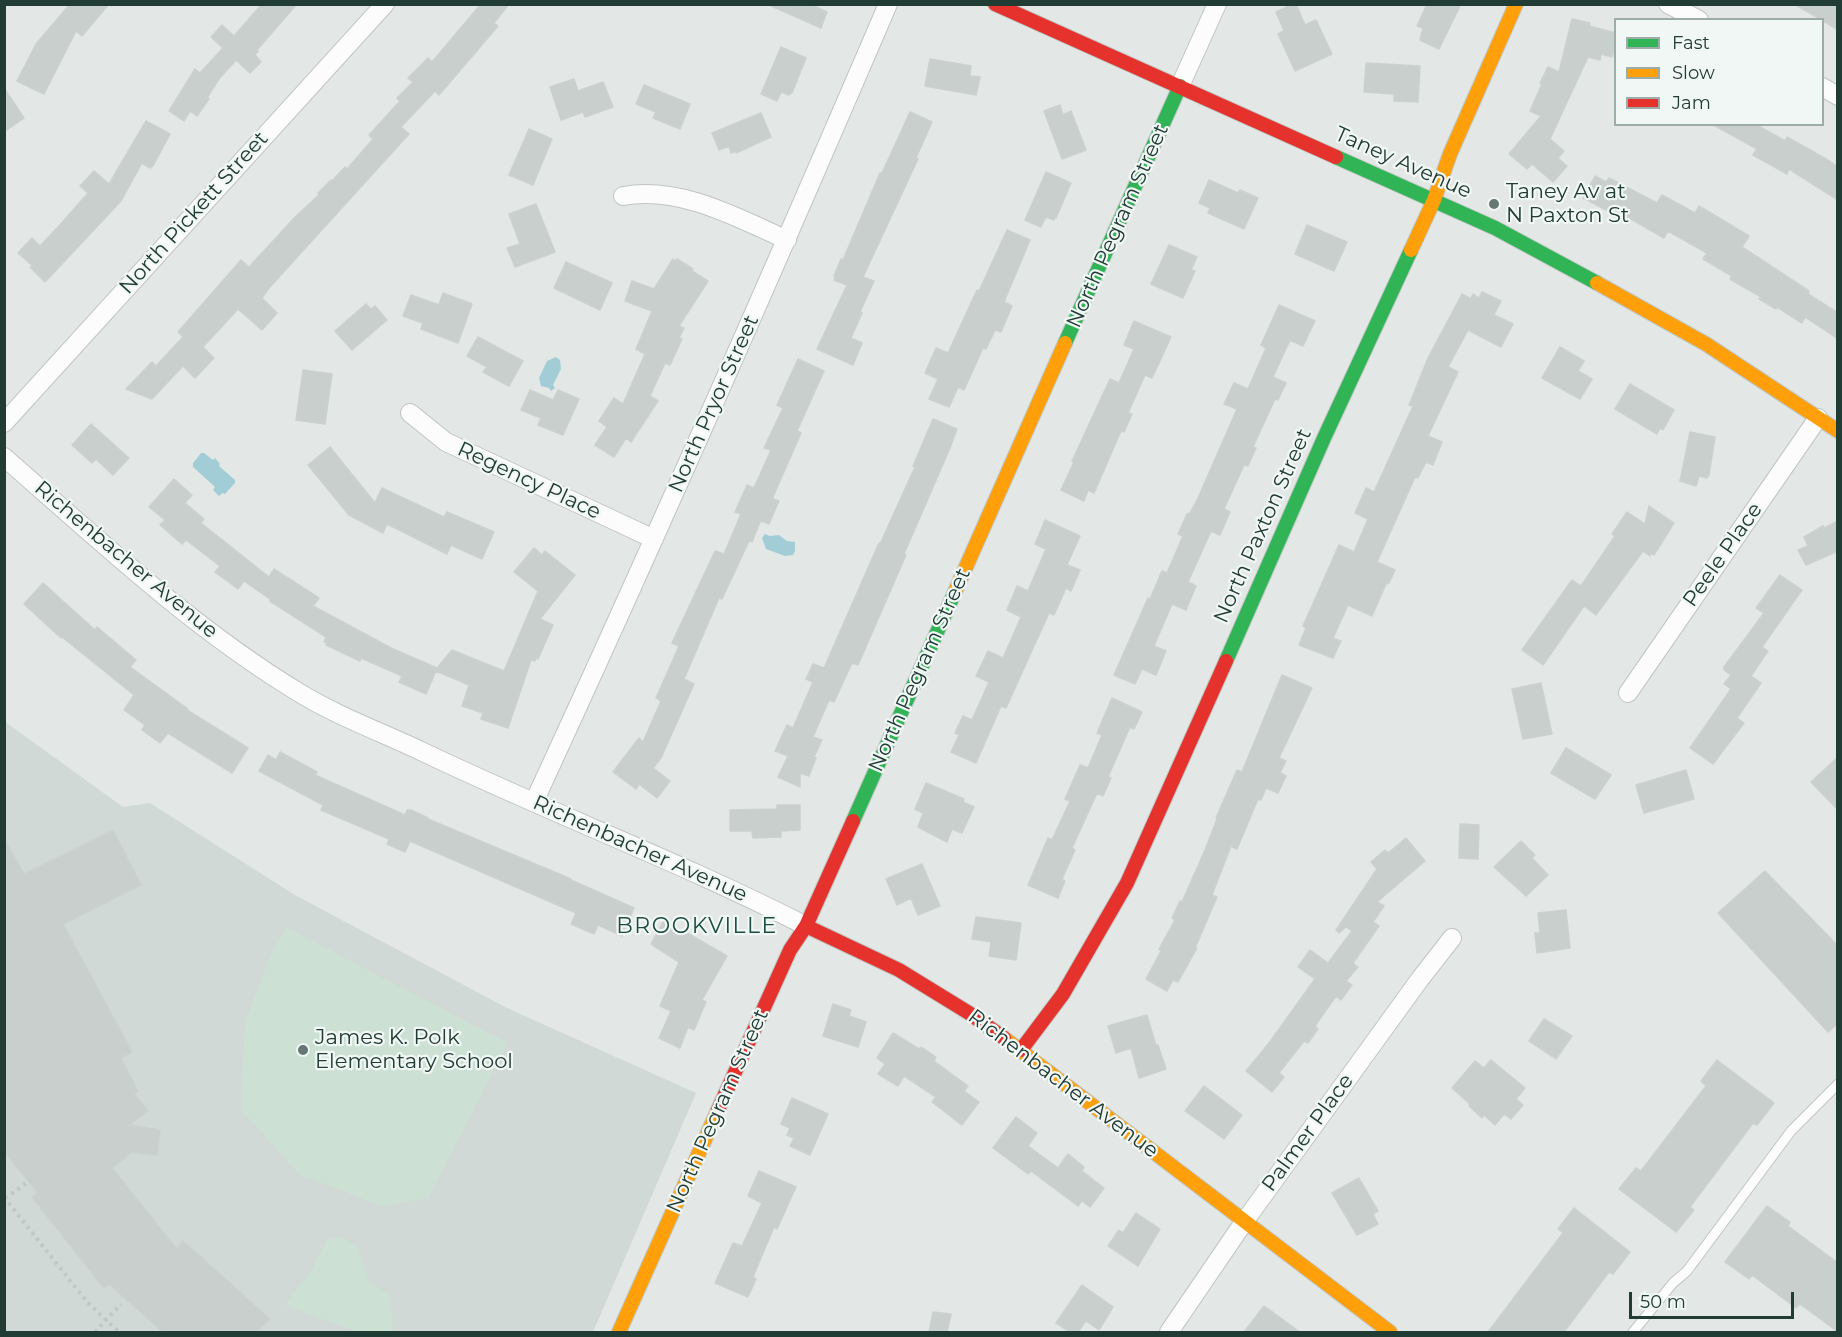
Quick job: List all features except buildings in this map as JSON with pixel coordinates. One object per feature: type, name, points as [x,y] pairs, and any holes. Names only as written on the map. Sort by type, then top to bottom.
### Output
[{"type":"street","name":"North Pickett Street","points":[[4,423],[385,4]]},
{"type":"street","name":"North Pryor Street","points":[[534,802],[787,240],[888,4]]},
{"type":"street","name":"Taney Avenue","points":[[995,4],[1495,228],[1706,344],[1838,431]]},
{"type":"street","name":"North Pegram Street","points":[[619,1332],[786,960],[806,927],[1217,4]]},
{"type":"street","name":"North Paxton Street","points":[[1021,1050],[1063,994],[1127,883],[1324,438],[1434,200],[1450,154],[1516,4]]},
{"type":"street","points":[[1668,4],[1695,18]]},
{"type":"street","points":[[1824,88],[1838,96]]},
{"type":"street","points":[[622,196],[640,193],[686,199],[787,240]]},
{"type":"street","name":"Regency Place","points":[[410,413],[446,442],[654,539]]},
{"type":"street","name":"Peele Place","points":[[1628,693],[1818,418]]},
{"type":"street","name":"Richenbacher Avenue","points":[[4,457],[145,582],[249,659],[300,693],[438,760],[752,899],[899,970],[969,1013],[1021,1050],[1390,1332]]},
{"type":"street","name":"Palmer Place","points":[[1169,1332],[1244,1221],[1452,938]]},
{"type":"lane","points":[[1633,1332],[1673,1283],[1687,1271],[1791,1131],[1838,1084]]},
{"type":"path","points":[[31,1180],[5,1198],[60,1269],[105,1321],[119,1332]]},
{"type":"path","points":[[95,1332],[121,1304]]},
{"type":"shaded area","name":"James K. Polk Elementary School","points":[[4,721],[123,807],[150,803],[295,895],[507,1008],[696,1093],[593,1332],[5,1332]]},
{"type":"green space","points":[[287,928],[508,1043],[428,1198],[382,1206],[299,1174],[241,1109],[245,1022],[272,952]]},
{"type":"green space","points":[[343,1237],[358,1248],[370,1284],[389,1293],[392,1332],[357,1332],[285,1305],[311,1271],[327,1240]]},
{"type":"water","points":[[556,357],[560,360],[561,369],[553,385],[555,388],[551,391],[541,386],[539,378],[547,361]]},
{"type":"water","points":[[201,453],[213,460],[215,458],[219,466],[235,480],[225,494],[219,496],[213,490],[215,487],[193,467],[193,463]]},
{"type":"water","points":[[765,534],[779,535],[787,541],[795,542],[793,555],[785,556],[766,549],[762,538]]},
{"type":"traffic: fast","points":[[1065,343],[1180,86]]},
{"type":"traffic: fast","points":[[1336,157],[1495,228],[1597,283]]},
{"type":"traffic: fast","points":[[1226,661],[1324,438],[1411,250]]},
{"type":"traffic: fast","points":[[853,821],[954,594]]},
{"type":"traffic: slow","points":[[1411,250],[1434,200],[1450,154],[1516,4]]},
{"type":"traffic: slow","points":[[1597,283],[1706,344],[1838,431]]},
{"type":"traffic: slow","points":[[954,594],[1065,343]]},
{"type":"traffic: slow","points":[[1004,1038],[1390,1332]]},
{"type":"traffic: slow","points":[[619,1332],[718,1110]]},
{"type":"traffic: jam","points":[[995,4],[1336,157]]},
{"type":"traffic: jam","points":[[1021,1050],[1063,994],[1127,883],[1226,661]]},
{"type":"traffic: jam","points":[[718,1110],[790,950],[806,926],[853,821]]},
{"type":"traffic: jam","points":[[806,926],[899,970],[969,1013],[1004,1038]]},
{"type":"place","name":"Taney Av at N Paxton St","points":[[1494,204]]},
{"type":"place","name":"James K. Polk Elementary School","points":[[303,1050]]},
{"type":"district","name":"BROOKVILLE","points":[[697,927]]}]
